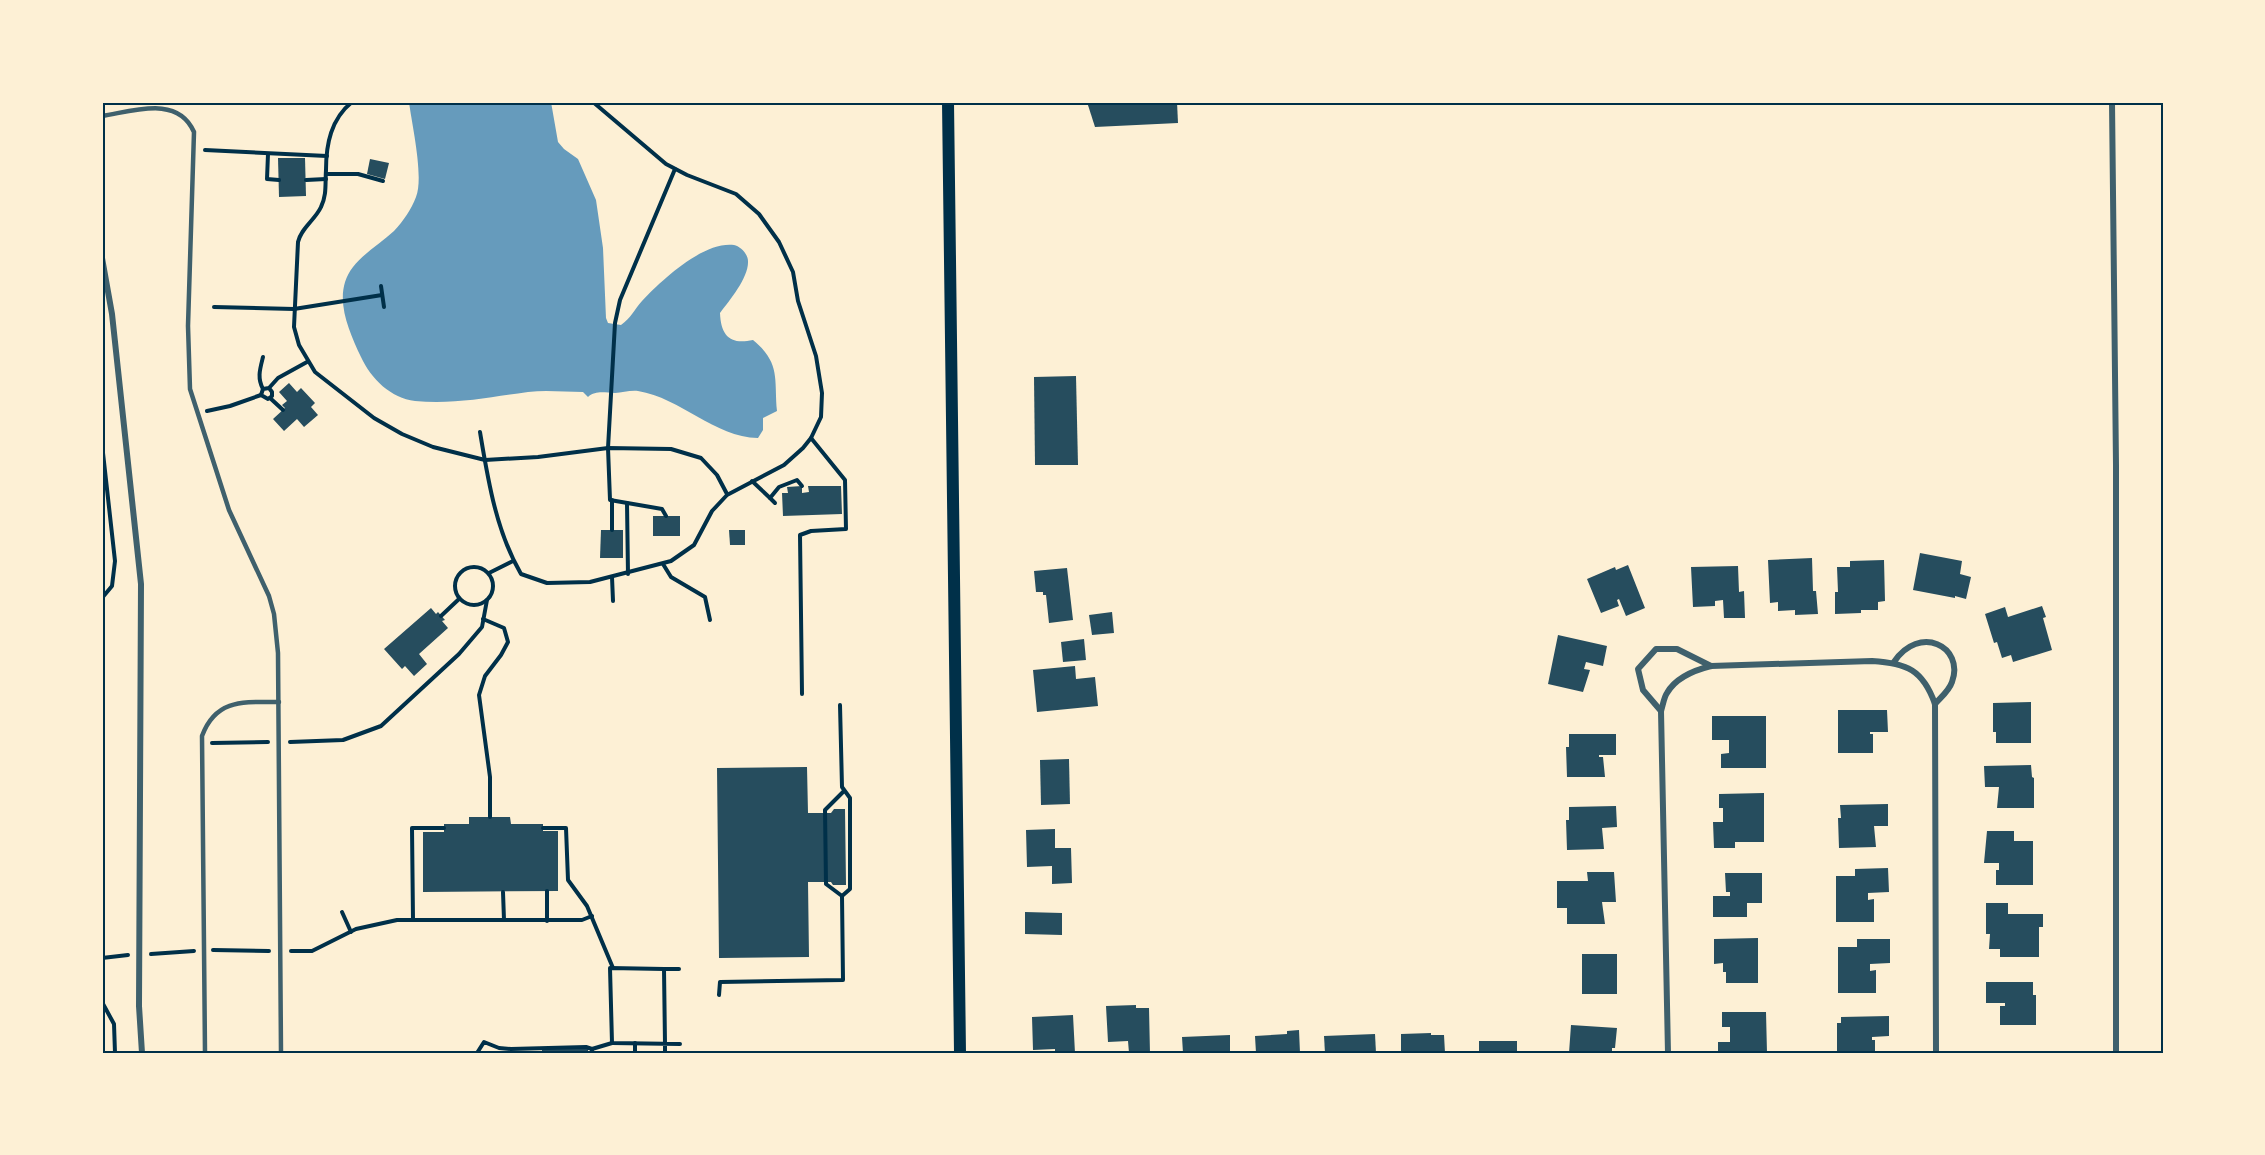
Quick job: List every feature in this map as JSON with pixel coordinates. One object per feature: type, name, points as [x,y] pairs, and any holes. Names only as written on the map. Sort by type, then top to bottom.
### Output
[{"type":"main road","points":[[948,102],[960,1053]]},
{"type":"street","points":[[2112,102],[2116,465],[2116,1053]]},
{"type":"street","points":[[102,258],[112,314],[141,584],[142,1053]]},
{"type":"street","points":[[1894,662],[1900,652],[1916,643],[1924,641],[1934,643],[1945,649],[1954,668],[1953,679],[1949,689],[1935,704]]},
{"type":"street","points":[[1662,711],[1643,690],[1638,669],[1656,649],[1677,649],[1711,666]]},
{"type":"street","points":[[1668,1053],[1662,711],[1667,693],[1680,679],[1696,670],[1711,666],[1894,662],[1911,668],[1919,676],[1926,684],[1935,704],[1936,1053]]},
{"type":"lane","points":[[102,116],[156,108],[177,111],[190,121],[194,132],[188,352],[190,389],[228,510],[269,596],[274,614],[278,653],[282,1053]]},
{"type":"lane","points":[[206,1053],[202,736],[206,725],[215,714],[226,707],[240,702],[279,702]]},
{"type":"path","points":[[352,102],[337,119],[328,143],[326,194],[322,207],[303,230],[298,242],[294,309],[296,336],[307,362],[315,372],[374,418],[402,434],[433,447],[485,460],[538,457],[608,448],[670,449],[701,458],[717,475],[727,495]]},
{"type":"path","points":[[480,432],[494,502],[509,554],[521,574],[547,583],[590,582],[663,564],[694,545],[712,511],[727,495],[784,465],[811,438],[821,417],[822,393],[816,356],[798,301],[793,272],[780,243],[759,214],[736,194],[666,164],[593,102]]},
{"type":"path","points":[[195,150],[327,156]]},
{"type":"path","points":[[268,153],[267,179],[279,180]]},
{"type":"path","points":[[612,530],[608,448],[615,323],[620,300],[675,169]]},
{"type":"path","points":[[306,180],[358,174],[382,182]]},
{"type":"path","points":[[381,286],[384,307]]},
{"type":"path","points":[[214,307],[294,309],[382,295]]},
{"type":"path","points":[[261,395],[263,389],[259,375],[263,357]]},
{"type":"path","points":[[263,389],[269,388],[278,378],[307,362]]},
{"type":"path","points":[[269,388],[273,394],[270,398]]},
{"type":"path","points":[[198,413],[230,406],[261,395]]},
{"type":"path","points":[[261,395],[264,398],[270,398],[283,410]]},
{"type":"path","points":[[802,694],[800,535],[811,531],[846,529],[845,480],[811,438]]},
{"type":"path","points":[[102,444],[116,561],[112,586],[102,598]]},
{"type":"path","points":[[770,498],[779,487],[797,480],[802,486]]},
{"type":"path","points":[[752,481],[775,503]]},
{"type":"path","points":[[612,500],[662,509],[666,516]]},
{"type":"path","points":[[627,503],[628,573]]},
{"type":"path","points":[[489,573],[513,561]]},
{"type":"path","points":[[663,564],[671,577],[705,597],[710,620]]},
{"type":"path","points":[[202,743],[343,740],[381,726],[459,654],[482,627],[487,600],[494,587],[489,573],[475,566],[461,571],[454,585],[459,599],[473,605],[487,600]]},
{"type":"path","points":[[612,577],[614,601]]},
{"type":"path","points":[[441,615],[459,599]]},
{"type":"path","points":[[483,619],[504,628],[508,642],[485,676],[479,695],[490,777],[490,817]]},
{"type":"path","points":[[719,995],[720,982],[843,980],[842,897],[850,889],[850,798],[842,787],[840,705]]},
{"type":"path","points":[[842,897],[826,884],[825,810],[844,790]]},
{"type":"path","points":[[413,920],[412,828],[444,828]]},
{"type":"path","points":[[543,828],[566,828],[568,880],[587,906],[613,968]]},
{"type":"path","points":[[547,891],[547,921]]},
{"type":"path","points":[[503,892],[504,920]]},
{"type":"path","points":[[342,912],[351,932]]},
{"type":"path","points":[[102,958],[204,950],[312,951],[351,932],[398,920],[582,921],[592,916]]},
{"type":"path","points":[[612,1043],[610,968],[680,969]]},
{"type":"path","points":[[664,969],[664,1053]]},
{"type":"path","points":[[102,1002],[114,1024],[115,1053]]},
{"type":"path","points":[[477,1053],[484,1042],[499,1048],[586,1047],[592,1051],[612,1043],[680,1044]]},
{"type":"path","points":[[635,1043],[635,1053]]},
{"type":"water","points":[[409,102],[551,102],[558,142],[578,159],[596,200],[603,248],[608,323],[621,325],[660,283],[696,256],[722,245],[739,247],[747,256],[745,274],[720,313],[722,328],[728,337],[738,341],[753,340],[762,348],[772,364],[777,411],[763,418],[763,430],[758,438],[727,431],[669,401],[638,391],[597,393],[588,397],[583,392],[535,391],[472,400],[429,402],[398,396],[376,380],[365,365],[351,335],[344,312],[344,289],[353,267],[394,231],[407,215],[416,197],[419,177]]},
{"type":"building","points":[[1087,102],[1177,102],[1178,123],[1095,127]]},
{"type":"building","points":[[278,158],[305,158],[306,196],[279,197]]},
{"type":"building","points":[[370,159],[389,163],[385,179],[367,174]]},
{"type":"building","points":[[1076,376],[1078,465],[1035,465],[1034,377]]},
{"type":"building","points":[[289,383],[297,392],[301,388],[315,403],[311,407],[318,415],[304,427],[297,419],[284,431],[273,419],[285,408],[282,405],[287,401],[279,392]]},
{"type":"building","points":[[802,486],[802,493],[809,492],[808,486],[841,486],[842,514],[783,516],[782,493],[788,493],[787,487]]},
{"type":"building","points":[[653,516],[680,516],[680,536],[653,536]]},
{"type":"building","points":[[601,530],[623,530],[623,558],[600,558]]},
{"type":"building","points":[[729,530],[745,530],[745,545],[730,545]]},
{"type":"building","points":[[1920,553],[1962,561],[1960,574],[1971,577],[1966,599],[1913,590]]},
{"type":"building","points":[[1812,558],[1813,591],[1816,591],[1818,614],[1795,615],[1795,610],[1778,611],[1778,602],[1770,603],[1768,560]]},
{"type":"building","points":[[1884,560],[1885,601],[1878,602],[1878,610],[1835,614],[1835,592],[1838,592],[1837,567],[1850,567],[1850,561]]},
{"type":"building","points":[[1628,565],[1645,608],[1626,616],[1619,599],[1617,600],[1619,606],[1601,613],[1587,579],[1615,567],[1616,570]]},
{"type":"building","points":[[1738,566],[1739,592],[1744,591],[1745,618],[1724,618],[1723,600],[1715,601],[1715,606],[1693,607],[1691,567]]},
{"type":"building","points":[[1067,568],[1073,620],[1049,623],[1046,595],[1043,595],[1043,592],[1036,592],[1034,571]]},
{"type":"building","points":[[2042,606],[2052,650],[2013,662],[2011,655],[2002,658],[1997,642],[1994,643],[1985,614],[2005,607],[2008,617]]},
{"type":"building","points":[[431,608],[445,620],[442,621],[448,628],[419,654],[427,664],[414,676],[405,666],[402,669],[384,649]]},
{"type":"building","points":[[1112,612],[1114,633],[1092,635],[1089,615]]},
{"type":"building","points":[[1558,635],[1607,646],[1603,666],[1586,662],[1584,669],[1590,670],[1583,692],[1548,684]]},
{"type":"building","points":[[1084,639],[1086,660],[1063,662],[1061,642]]},
{"type":"building","points":[[1075,666],[1076,679],[1095,677],[1098,706],[1037,712],[1033,670]]},
{"type":"building","points":[[2031,702],[2031,743],[1996,743],[1996,732],[1993,732],[1993,703]]},
{"type":"building","points":[[1838,710],[1887,710],[1888,732],[1870,732],[1873,734],[1873,753],[1838,753]]},
{"type":"building","points":[[1712,716],[1766,716],[1766,768],[1721,768],[1721,754],[1729,753],[1729,740],[1712,740]]},
{"type":"building","points":[[1569,734],[1616,734],[1616,755],[1599,755],[1603,757],[1605,777],[1567,777],[1566,747],[1569,747]]},
{"type":"building","points":[[1069,759],[1070,804],[1041,805],[1040,760]]},
{"type":"building","points":[[2031,765],[2034,778],[2034,808],[1997,808],[1999,787],[1985,787],[1984,766]]},
{"type":"building","points":[[807,767],[808,813],[831,813],[834,809],[845,809],[846,885],[833,885],[831,882],[808,882],[809,957],[719,958],[717,768]]},
{"type":"building","points":[[1764,793],[1764,842],[1735,842],[1735,848],[1714,848],[1713,822],[1723,822],[1723,808],[1719,808],[1719,794]]},
{"type":"building","points":[[1888,804],[1888,826],[1874,826],[1876,847],[1839,848],[1840,805]]},
{"type":"building","points":[[1616,806],[1617,827],[1602,828],[1604,849],[1567,850],[1566,820],[1569,820],[1569,807]]},
{"type":"building","points":[[469,817],[510,817],[511,824],[543,824],[543,831],[558,831],[558,891],[423,892],[423,832],[444,832],[444,824],[469,824]]},
{"type":"building","points":[[1055,829],[1055,848],[1071,848],[1072,883],[1052,884],[1052,866],[1027,867],[1026,830]]},
{"type":"building","points":[[1987,831],[2014,831],[2014,841],[2033,841],[2033,885],[1996,885],[1996,870],[1999,870],[1999,863],[1984,863]]},
{"type":"building","points":[[1888,868],[1889,892],[1868,893],[1868,900],[1874,899],[1874,922],[1836,922],[1836,876],[1855,876],[1855,869]]},
{"type":"building","points":[[1587,872],[1614,872],[1616,902],[1602,902],[1605,924],[1567,924],[1567,908],[1557,908],[1557,881],[1588,881]]},
{"type":"building","points":[[1725,873],[1762,873],[1762,903],[1747,903],[1747,917],[1713,917],[1713,896],[1730,896],[1730,892],[1726,892]]},
{"type":"building","points":[[1986,903],[2008,903],[2008,914],[2043,914],[2043,927],[2039,927],[2039,957],[2000,957],[2000,949],[1989,949],[1990,934],[1986,934]]},
{"type":"building","points":[[1025,912],[1062,913],[1062,935],[1025,934]]},
{"type":"building","points":[[1758,938],[1758,983],[1726,983],[1723,963],[1714,964],[1714,939]]},
{"type":"building","points":[[1857,939],[1890,939],[1890,963],[1870,964],[1870,971],[1876,970],[1876,993],[1838,993],[1838,947],[1857,947]]},
{"type":"building","points":[[1582,954],[1617,954],[1617,994],[1582,994]]},
{"type":"building","points":[[1986,982],[2033,982],[2033,995],[2036,995],[2036,1025],[2000,1025],[2000,1006],[2005,1006],[2005,1003],[1986,1003]]},
{"type":"building","points":[[1136,1005],[1136,1008],[1149,1008],[1150,1053],[1129,1053],[1128,1041],[1108,1042],[1106,1006]]},
{"type":"building","points":[[1722,1012],[1766,1012],[1767,1053],[1718,1053],[1718,1042],[1730,1042],[1730,1027],[1722,1027]]},
{"type":"building","points":[[1073,1015],[1075,1053],[1055,1053],[1055,1049],[1033,1050],[1032,1017]]},
{"type":"building","points":[[1889,1016],[1889,1036],[1872,1037],[1872,1040],[1875,1040],[1875,1053],[1837,1053],[1837,1023],[1841,1023],[1841,1017]]},
{"type":"building","points":[[1571,1025],[1617,1028],[1615,1048],[1612,1048],[1612,1053],[1569,1053]]},
{"type":"building","points":[[1299,1030],[1300,1053],[1256,1053],[1255,1036],[1287,1034],[1287,1031]]},
{"type":"building","points":[[1431,1033],[1431,1035],[1444,1035],[1445,1053],[1401,1053],[1401,1034]]},
{"type":"building","points":[[1375,1034],[1376,1053],[1325,1053],[1324,1036]]},
{"type":"building","points":[[1230,1035],[1230,1053],[1183,1053],[1182,1037]]},
{"type":"building","points":[[1479,1041],[1517,1041],[1517,1053],[1479,1053]]},
{"type":"building","points":[[542,1049],[588,1049],[588,1053],[542,1053]]}]
